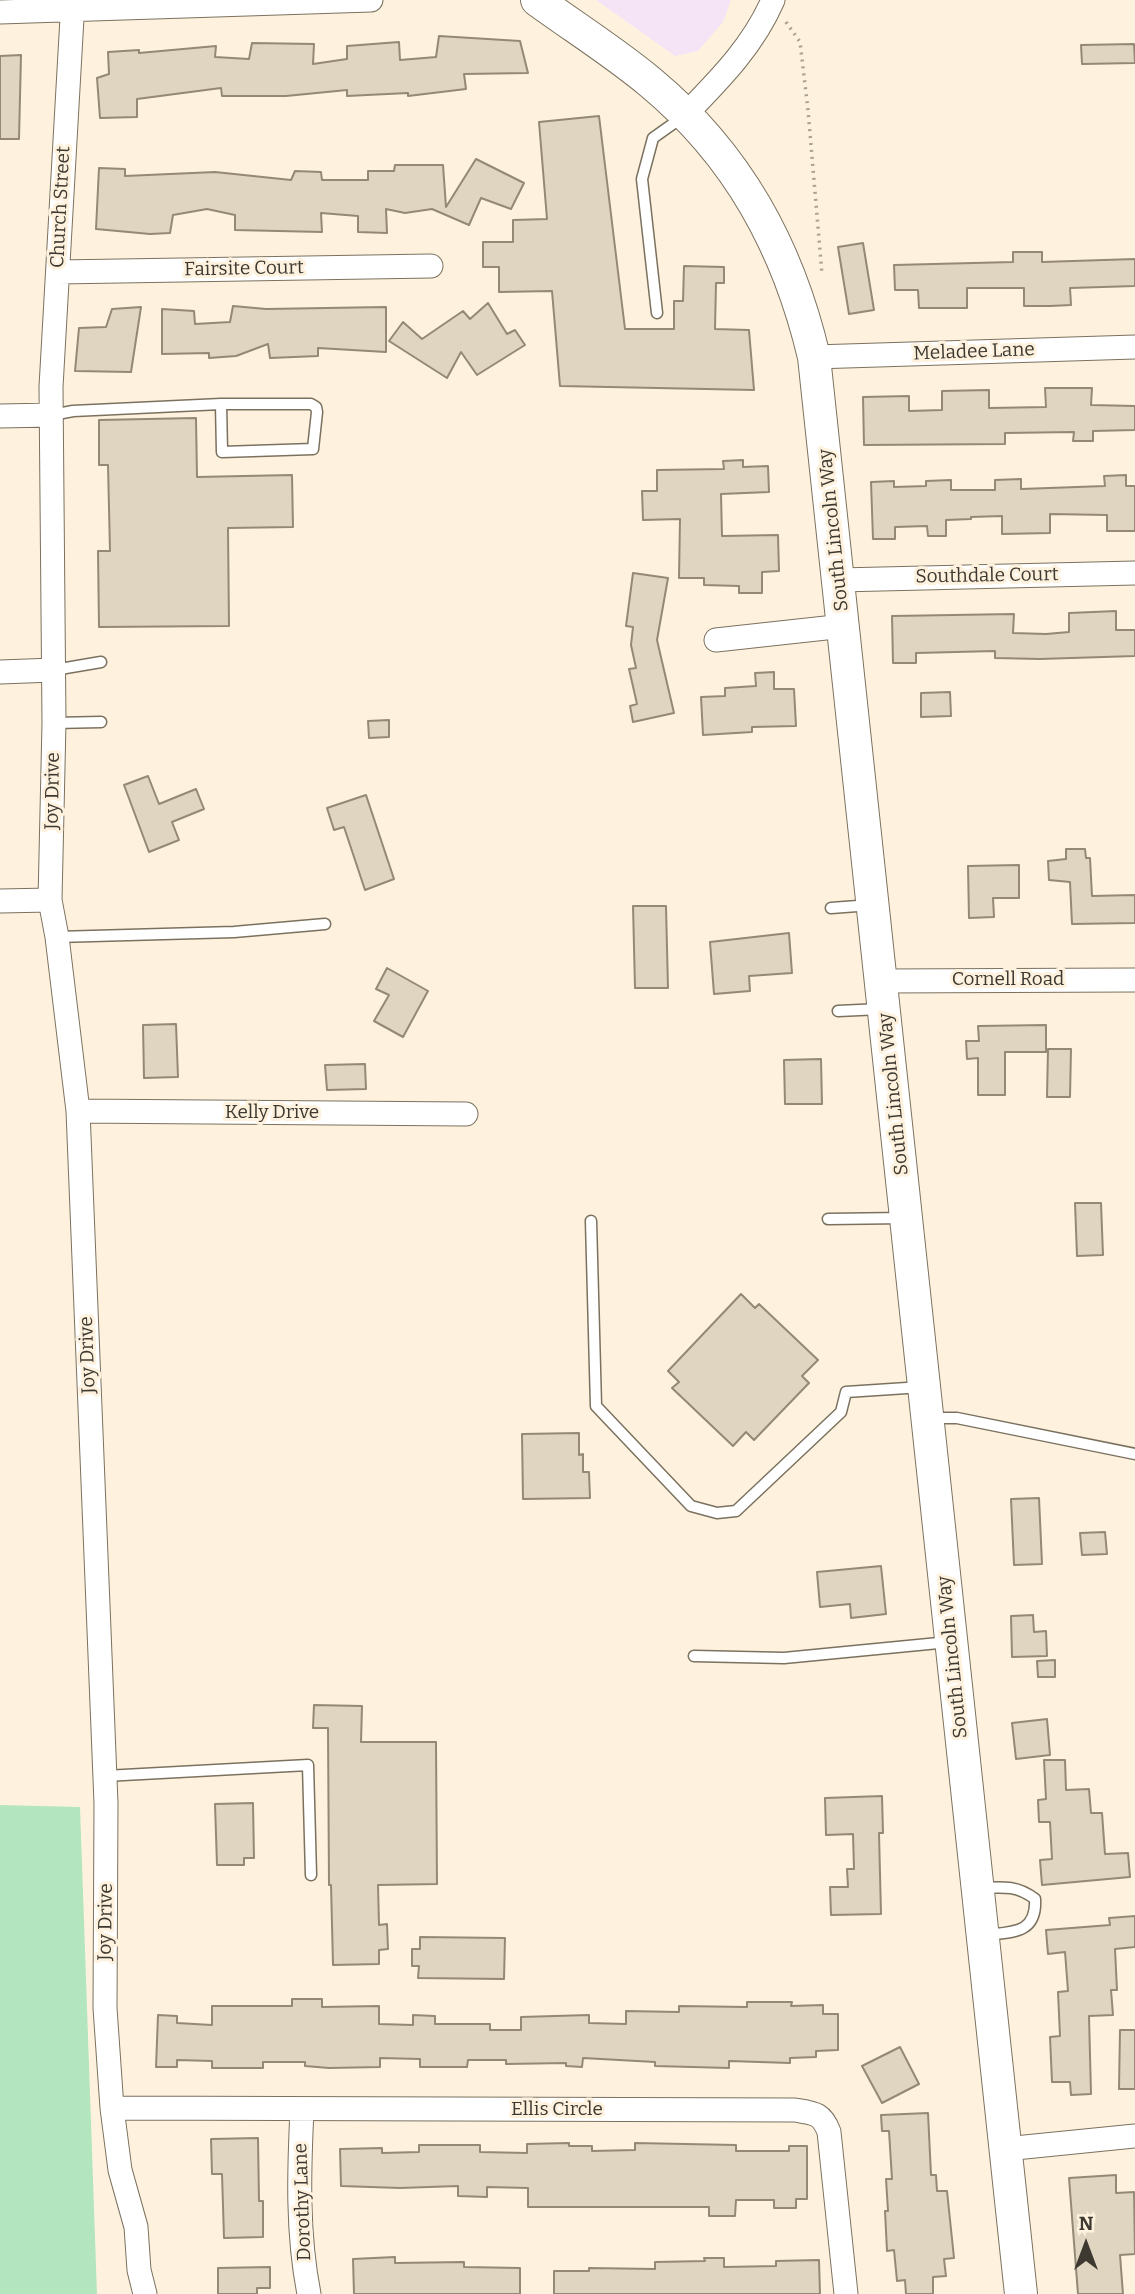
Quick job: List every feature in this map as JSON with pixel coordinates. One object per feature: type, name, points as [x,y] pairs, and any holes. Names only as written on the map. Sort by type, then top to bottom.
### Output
[{"type":"main road","name":"South Lincoln Way","points":[[554,8],[649,81],[686,114],[723,156],[771,231],[791,276],[814,357],[1021,2294]]},
{"type":"street","points":[[0,12],[73,5],[371,0]]},
{"type":"street","name":"Church Street","points":[[52,415],[51,387],[73,5]]},
{"type":"street","points":[[686,114],[732,66],[779,10]]},
{"type":"street","name":"Fairsite Court","points":[[58,272],[431,266]]},
{"type":"street","name":"Meladee Lane","points":[[814,357],[1135,347]]},
{"type":"street","points":[[0,416],[52,415]]},
{"type":"street","name":"Joy Drive","points":[[52,415],[54,723],[50,900],[78,1111],[105,1776],[105,2008],[112,2108],[120,2171],[136,2227],[139,2270],[145,2294]]},
{"type":"street","name":"Southdale Court","points":[[839,580],[1135,573]]},
{"type":"street","points":[[716,640],[844,626]]},
{"type":"street","points":[[0,672],[54,670]]},
{"type":"street","points":[[0,901],[50,900]]},
{"type":"street","name":"Cornell Road","points":[[883,995],[1135,980]]},
{"type":"street","name":"Kelly Drive","points":[[78,1111],[466,1114]]},
{"type":"street","name":"Ellis Circle","points":[[112,2108],[795,2110],[813,2113],[825,2120],[829,2132],[846,2294]]},
{"type":"street","name":"Dorothy Lane","points":[[302,2110],[300,2233],[309,2294]]},
{"type":"street","points":[[1005,2149],[1135,2136]]},
{"type":"lane","points":[[657,313],[642,179],[653,138],[686,114]]},
{"type":"lane","points":[[52,415],[73,411],[221,404],[311,404],[316,407],[316,442],[313,449],[222,452],[221,404]]},
{"type":"lane","points":[[54,670],[101,662]]},
{"type":"lane","points":[[54,723],[101,722]]},
{"type":"lane","points":[[831,908],[874,905]]},
{"type":"lane","points":[[57,937],[234,932],[325,924]]},
{"type":"lane","points":[[838,1011],[883,995]]},
{"type":"lane","points":[[828,1219],[907,1218]]},
{"type":"lane","points":[[591,1221],[596,1406],[691,1506],[717,1513],[736,1511],[841,1412],[846,1392],[925,1387]]},
{"type":"lane","points":[[928,1418],[957,1418],[1135,1454]]},
{"type":"lane","points":[[694,1656],[784,1658],[951,1641]]},
{"type":"lane","points":[[105,1776],[308,1765],[311,1874]]},
{"type":"lane","points":[[978,1889],[1010,1886],[1035,1899],[1035,1912],[1030,1922],[1020,1931],[983,1936]]},
{"type":"path","points":[[779,10],[800,43],[822,274]]},
{"type":"shaded area","points":[[596,0],[731,0],[723,22],[698,51],[675,56]]},
{"type":"green space","points":[[0,1805],[80,1807],[97,2294],[0,2294]]},
{"type":"building","points":[[439,36],[520,41],[528,73],[464,74],[466,89],[408,96],[408,93],[347,96],[347,90],[286,96],[222,96],[221,88],[137,99],[137,117],[100,118],[97,78],[109,74],[108,52],[139,50],[139,53],[216,46],[215,57],[249,59],[252,43],[314,44],[313,64],[347,59],[347,46],[399,42],[400,60],[436,57]]},
{"type":"building","points":[[1134,44],[1135,63],[1082,64],[1081,45]]},
{"type":"building","points":[[21,55],[19,139],[0,139],[0,56]]},
{"type":"building","points":[[599,116],[625,329],[674,329],[674,301],[683,301],[684,266],[724,267],[724,283],[716,283],[715,329],[749,330],[754,390],[560,386],[552,291],[499,292],[499,267],[483,267],[483,242],[513,242],[513,220],[547,219],[539,122]]},
{"type":"building","points":[[476,159],[524,183],[511,209],[481,198],[469,225],[432,209],[405,213],[386,209],[387,233],[358,232],[358,216],[321,213],[322,232],[235,230],[235,215],[207,209],[173,215],[170,233],[96,229],[99,168],[125,169],[125,176],[215,172],[291,180],[295,171],[321,172],[322,180],[368,180],[368,171],[394,171],[395,165],[443,165],[446,207]]},
{"type":"building","points":[[863,243],[874,310],[849,314],[838,247]]},
{"type":"building","points":[[1013,252],[1042,252],[1042,262],[1135,259],[1135,286],[1070,288],[1071,305],[1050,306],[1024,306],[1024,288],[967,288],[967,308],[919,308],[918,290],[895,290],[894,265],[1013,262]]},
{"type":"building","points":[[488,303],[507,334],[515,330],[525,345],[477,375],[461,352],[447,378],[389,341],[403,322],[422,339],[463,311],[470,319]]},
{"type":"building","points":[[233,306],[266,309],[386,307],[386,352],[318,348],[318,356],[270,358],[268,344],[236,356],[209,358],[209,353],[162,354],[162,309],[194,311],[195,324],[230,322]]},
{"type":"building","points":[[141,307],[131,372],[75,371],[79,328],[106,327],[112,309]]},
{"type":"building","points":[[1045,388],[1092,388],[1091,405],[1135,406],[1135,430],[1093,431],[1093,441],[1073,441],[1074,432],[1005,433],[1005,444],[864,445],[863,397],[909,396],[909,411],[942,410],[942,391],[989,390],[989,408],[1046,407]]},
{"type":"building","points":[[196,418],[197,477],[292,475],[293,527],[228,528],[229,626],[99,627],[98,551],[110,551],[108,465],[99,465],[99,420]]},
{"type":"building","points":[[743,460],[743,467],[768,466],[769,492],[721,494],[722,536],[778,535],[779,571],[762,572],[762,593],[739,593],[739,586],[704,585],[704,578],[679,578],[680,519],[643,520],[642,491],[657,491],[657,470],[724,469],[723,461]]},
{"type":"building","points":[[1126,475],[1126,486],[1135,486],[1135,531],[1107,531],[1107,515],[1050,514],[1050,533],[1002,534],[1002,516],[971,517],[946,520],[946,536],[928,536],[927,526],[895,527],[895,539],[873,539],[871,482],[894,481],[894,487],[926,486],[926,481],[951,480],[951,490],[995,490],[995,480],[1021,479],[1021,489],[1105,486],[1104,476]]},
{"type":"building","points":[[633,573],[668,578],[657,640],[674,713],[633,722],[630,706],[637,704],[629,669],[636,668],[631,645],[633,627],[626,626]]},
{"type":"building","points":[[1116,611],[1116,630],[1135,630],[1135,656],[1040,659],[995,658],[995,651],[916,653],[916,663],[893,663],[892,616],[1014,614],[1013,633],[1046,634],[1069,632],[1069,613]]},
{"type":"building","points":[[774,672],[774,689],[794,689],[796,726],[752,727],[752,732],[703,735],[701,697],[725,696],[725,688],[756,686],[755,673]]},
{"type":"building","points":[[950,692],[951,716],[921,717],[921,693]]},
{"type":"building","points":[[389,720],[389,737],[369,738],[368,721]]},
{"type":"building","points":[[148,776],[159,804],[196,789],[204,809],[172,822],[179,840],[149,852],[124,785]]},
{"type":"building","points":[[366,795],[394,879],[365,890],[344,827],[334,830],[327,808]]},
{"type":"building","points":[[1066,849],[1085,849],[1086,858],[1090,858],[1092,896],[1135,895],[1135,923],[1072,924],[1070,882],[1049,880],[1048,861],[1066,859]]},
{"type":"building","points":[[1019,865],[1019,898],[993,898],[994,917],[969,918],[968,866]]},
{"type":"building","points":[[633,906],[666,906],[668,988],[635,988]]},
{"type":"building","points":[[789,933],[792,973],[749,976],[750,991],[714,994],[710,942]]},
{"type":"building","points":[[387,968],[428,991],[403,1037],[374,1021],[389,995],[376,989]]},
{"type":"building","points":[[176,1024],[178,1077],[144,1078],[143,1025]]},
{"type":"building","points":[[1046,1025],[1046,1052],[1005,1052],[1005,1095],[978,1095],[978,1058],[967,1059],[966,1041],[979,1041],[978,1026]]},
{"type":"building","points":[[1048,1049],[1071,1049],[1070,1097],[1047,1097]]},
{"type":"building","points":[[821,1059],[822,1104],[785,1104],[784,1060]]},
{"type":"building","points":[[365,1064],[366,1089],[327,1090],[325,1065]]},
{"type":"building","points":[[1075,1203],[1101,1203],[1103,1255],[1077,1256]]},
{"type":"building","points":[[741,1294],[755,1308],[759,1304],[818,1360],[802,1376],[809,1383],[754,1440],[746,1432],[733,1446],[672,1388],[679,1382],[668,1371]]},
{"type":"building","points":[[579,1433],[579,1455],[583,1454],[583,1472],[589,1472],[590,1498],[523,1499],[522,1434]]},
{"type":"building","points":[[1039,1498],[1042,1564],[1014,1565],[1011,1499]]},
{"type":"building","points":[[1105,1532],[1107,1554],[1082,1555],[1080,1533]]},
{"type":"building","points":[[881,1566],[886,1614],[851,1618],[850,1604],[820,1607],[817,1572]]},
{"type":"building","points":[[1033,1615],[1034,1632],[1046,1631],[1047,1656],[1012,1657],[1011,1616]]},
{"type":"building","points":[[1055,1660],[1055,1677],[1038,1677],[1037,1661]]},
{"type":"building","points":[[314,1705],[362,1706],[361,1742],[436,1742],[437,1884],[378,1885],[379,1925],[387,1924],[388,1949],[379,1950],[379,1964],[333,1965],[329,1885],[328,1728],[313,1728]]},
{"type":"building","points":[[1047,1719],[1050,1755],[1016,1759],[1012,1723]]},
{"type":"building","points":[[1044,1760],[1065,1760],[1066,1790],[1089,1789],[1091,1813],[1102,1813],[1105,1854],[1128,1853],[1130,1877],[1042,1885],[1040,1860],[1052,1859],[1050,1822],[1039,1822],[1038,1800],[1046,1799]]},
{"type":"building","points":[[882,1796],[883,1833],[879,1833],[881,1914],[831,1915],[830,1887],[848,1887],[847,1869],[854,1869],[853,1834],[826,1835],[825,1798]]},
{"type":"building","points":[[253,1803],[254,1858],[244,1858],[244,1865],[217,1865],[215,1804]]},
{"type":"building","points":[[1135,1916],[1135,1947],[1115,1949],[1117,1990],[1111,1990],[1113,2015],[1089,2016],[1091,2094],[1071,2095],[1070,2082],[1052,2082],[1050,2037],[1060,2036],[1058,1992],[1068,1991],[1065,1952],[1048,1954],[1046,1930],[1110,1925],[1109,1918]]},
{"type":"building","points":[[420,1937],[505,1938],[504,1979],[418,1978],[419,1966],[412,1966],[412,1949],[420,1949]]},
{"type":"building","points":[[292,1999],[322,1999],[322,2007],[379,2006],[379,2024],[413,2025],[413,2015],[435,2016],[435,2024],[490,2024],[490,2030],[521,2030],[521,2017],[589,2015],[589,2023],[626,2024],[626,2011],[679,2012],[679,2006],[747,2007],[747,2002],[792,2002],[791,2006],[823,2005],[823,2014],[838,2014],[838,2050],[816,2051],[816,2057],[790,2058],[790,2063],[729,2061],[729,2068],[655,2066],[655,2062],[583,2058],[582,2067],[566,2066],[566,2063],[506,2064],[506,2060],[468,2060],[467,2067],[420,2067],[420,2059],[380,2058],[380,2067],[329,2068],[305,2066],[305,2062],[263,2062],[263,2068],[212,2068],[212,2061],[177,2060],[177,2067],[156,2067],[158,2015],[177,2016],[177,2023],[212,2025],[212,2006],[292,2006]]},
{"type":"building","points":[[1120,2030],[1135,2030],[1135,2089],[1119,2089]]},
{"type":"building","points":[[900,2047],[919,2084],[882,2103],[862,2066]]},
{"type":"building","points":[[928,2113],[931,2175],[936,2175],[937,2191],[947,2191],[954,2258],[944,2259],[946,2276],[933,2277],[933,2294],[906,2294],[905,2280],[897,2281],[894,2250],[887,2251],[886,2179],[892,2179],[889,2131],[882,2131],[881,2115]]},
{"type":"building","points":[[258,2138],[259,2201],[263,2201],[263,2237],[224,2238],[222,2174],[212,2174],[211,2139]]},
{"type":"building","points":[[569,2143],[569,2146],[592,2146],[592,2151],[635,2150],[635,2143],[736,2145],[736,2151],[789,2151],[789,2146],[807,2146],[807,2199],[796,2199],[796,2208],[774,2208],[774,2200],[736,2200],[735,2216],[709,2216],[709,2207],[528,2207],[528,2188],[487,2187],[487,2197],[458,2196],[458,2186],[341,2186],[340,2149],[382,2148],[382,2153],[419,2152],[419,2145],[480,2145],[480,2152],[527,2153],[527,2144]]},
{"type":"building","points":[[1116,2175],[1116,2193],[1134,2192],[1135,2254],[1120,2255],[1123,2294],[1078,2294],[1069,2178]]},
{"type":"building","points":[[395,2257],[395,2263],[464,2262],[464,2267],[520,2268],[520,2294],[354,2294],[353,2259]]},
{"type":"building","points":[[704,2258],[724,2258],[724,2267],[776,2266],[776,2261],[819,2260],[820,2294],[554,2294],[554,2271],[589,2271],[589,2268],[655,2269],[655,2262],[705,2261]]},
{"type":"building","points":[[270,2267],[270,2288],[257,2288],[257,2294],[218,2294],[218,2268]]}]
